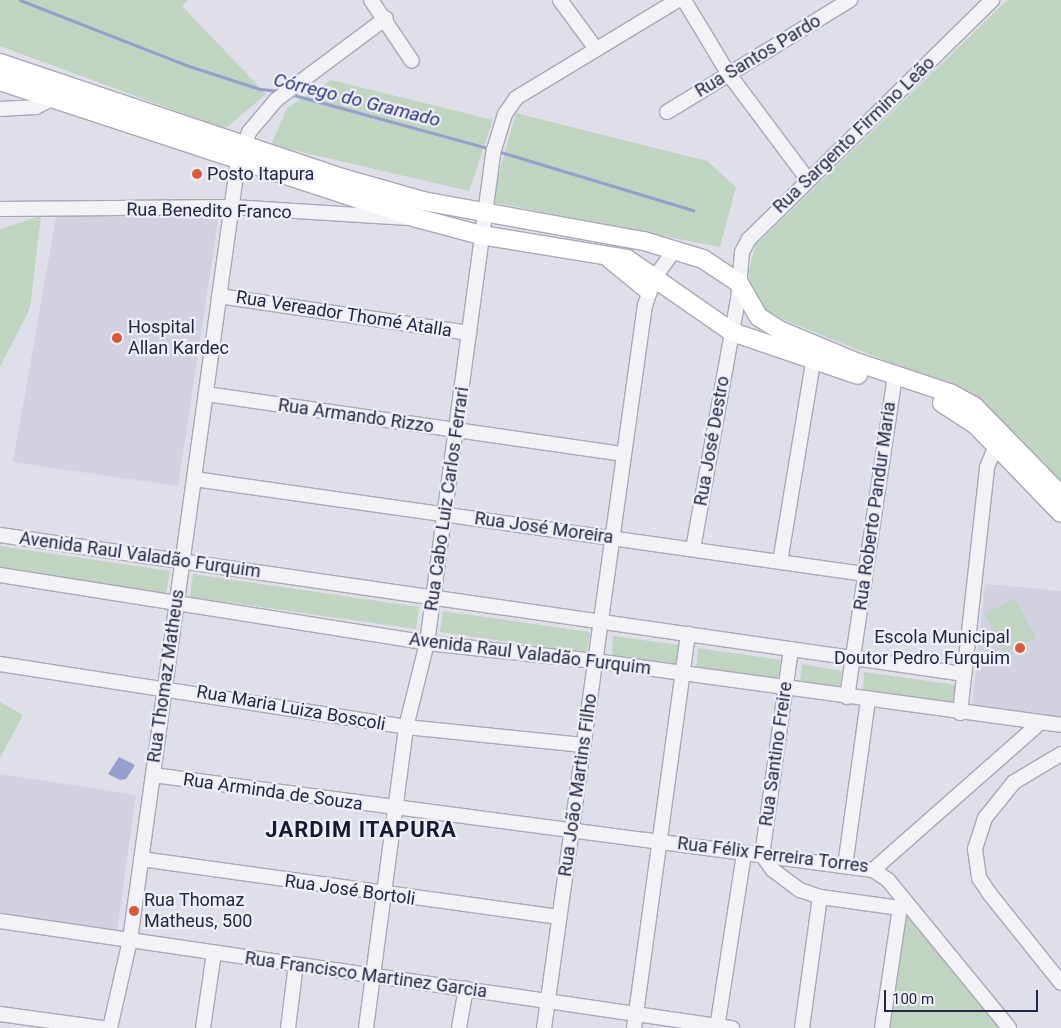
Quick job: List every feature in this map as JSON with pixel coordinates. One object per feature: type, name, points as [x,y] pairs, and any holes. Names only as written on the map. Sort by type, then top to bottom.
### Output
[{"type":"main road","points":[[0,63],[417,218],[481,235],[627,259],[654,289],[732,332],[814,353],[894,381],[962,413],[1061,513]]},
{"type":"main road","points":[[0,81],[52,99],[241,153],[422,201],[644,241],[703,259],[739,283],[759,317],[814,353]]},
{"type":"main road","points":[[417,218],[422,201]]},
{"type":"main road","points":[[894,381],[952,394],[974,406],[1061,495]]},
{"type":"street","points":[[371,0],[386,18],[412,61]]},
{"type":"street","points":[[560,0],[596,49]]},
{"type":"street","name":"Rua Cabo Luiz Carlos Ferrari","points":[[366,1028],[406,727],[427,643],[484,211],[494,150],[505,114],[516,98],[678,0]]},
{"type":"street","points":[[684,0],[728,74],[808,180]]},
{"type":"street","name":"Rua Santos Pardo","points":[[667,112],[850,0]]},
{"type":"street","name":"Rua Sargento Firmino Leão","points":[[732,332],[742,252],[749,239],[992,0]]},
{"type":"street","points":[[241,153],[249,132],[276,100],[386,18]]},
{"type":"street","points":[[0,109],[36,107],[52,99]]},
{"type":"street","name":"Rua Thomaz Matheus","points":[[110,1028],[130,940],[219,296],[241,153]]},
{"type":"street","name":"Rua Benedito Franco","points":[[0,209],[232,207],[372,219],[417,218]]},
{"type":"street","points":[[654,289],[674,251]]},
{"type":"street","name":"Rua João Martins Filho","points":[[544,1028],[624,454],[654,289]]},
{"type":"street","name":"Rua Vereador Thomé Atalla","points":[[219,296],[469,333]]},
{"type":"street","name":"Rua José Destro","points":[[693,549],[732,332]]},
{"type":"street","points":[[780,562],[814,353]]},
{"type":"street","name":"Rua Roberto Pandur Maria","points":[[847,697],[894,381]]},
{"type":"street","name":"Rua Armando Rizzo","points":[[206,394],[624,454]]},
{"type":"street","points":[[960,713],[986,467],[996,446]]},
{"type":"street","name":"Rua José Moreira","points":[[194,478],[865,574]]},
{"type":"street","name":"Avenida Raul Valadão Furquim","points":[[0,536],[963,674]]},
{"type":"street","name":"Avenida Raul Valadão Furquim","points":[[0,576],[177,601],[427,643],[595,661],[960,713],[1061,725]]},
{"type":"street","points":[[635,1021],[688,634]]},
{"type":"street","name":"Rua Santino Freire","points":[[762,855],[791,649]]},
{"type":"street","name":"Rua Maria Luiza Boscoli","points":[[0,664],[165,687],[406,727],[583,745]]},
{"type":"street","points":[[845,866],[868,700]]},
{"type":"street","name":"Rua Félix Ferreira Torres","points":[[571,830],[873,870],[1040,722]]},
{"type":"street","points":[[1061,754],[1044,761],[1009,787],[985,818],[975,849],[979,878],[988,893],[1061,982]]},
{"type":"street","name":"Rua Arminda de Souza","points":[[152,775],[571,830]]},
{"type":"street","points":[[717,1027],[744,853]]},
{"type":"street","points":[[762,855],[773,870],[800,890],[820,897],[903,905]]},
{"type":"street","name":"Rua José Bortoli","points":[[141,859],[383,895],[559,917]]},
{"type":"street","points":[[873,870],[888,880],[903,905],[1005,1025]]},
{"type":"street","points":[[802,1028],[820,897]]},
{"type":"street","points":[[882,1028],[903,905]]},
{"type":"street","name":"Rua Francisco Martinez Garcia","points":[[0,922],[296,964],[373,978],[547,1001],[635,1021],[732,1028]]},
{"type":"street","points":[[203,1028],[214,953]]},
{"type":"street","points":[[288,1028],[296,964]]},
{"type":"street","points":[[459,1028],[466,989]]},
{"type":"street","points":[[0,1014],[27,1023],[102,1028]]},
{"type":"shaded area","name":"Hospital Allan Kardec","points":[[57,212],[219,214],[178,486],[13,462]]},
{"type":"shaded area","name":"Escola Municipal Doutor Pedro Furquim","points":[[985,584],[1061,591],[1061,717],[977,710],[972,705]]},
{"type":"shaded area","points":[[0,774],[136,795],[117,931],[0,914]]},
{"type":"green space","points":[[0,0],[188,0],[182,6],[266,94],[225,129],[0,46]]},
{"type":"green space","points":[[1007,0],[1061,0],[1061,483],[976,397],[769,314],[750,298],[749,270],[756,245]]},
{"type":"green space","points":[[331,80],[493,120],[469,191],[271,145],[287,108]]},
{"type":"green space","points":[[516,113],[707,161],[736,187],[720,247],[491,202]]},
{"type":"green space","points":[[41,216],[30,308],[0,367],[0,229]]},
{"type":"green space","points":[[0,546],[170,571],[166,594],[0,570]]},
{"type":"green space","points":[[193,574],[419,607],[416,629],[190,597]]},
{"type":"green space","points":[[1015,599],[1036,638],[1004,653],[985,613]]},
{"type":"green space","points":[[443,611],[590,632],[587,653],[440,632]]},
{"type":"green space","points":[[613,636],[679,645],[677,665],[612,656]]},
{"type":"green space","points":[[698,648],[781,660],[778,680],[696,668]]},
{"type":"green space","points":[[802,664],[842,671],[840,688],[800,682]]},
{"type":"green space","points":[[864,672],[956,685],[954,704],[863,692]]},
{"type":"green space","points":[[0,702],[23,715],[0,758]]},
{"type":"green space","points":[[908,913],[1000,1028],[885,1028],[903,914]]},
{"type":"water","points":[[119,757],[135,765],[126,779],[120,780],[108,774]]},
{"type":"waterway","name":"Córrego do Gramado","points":[[20,0],[186,65],[260,89],[279,91]]},
{"type":"waterway","name":"Córrego do Gramado","points":[[290,94],[491,149]]},
{"type":"waterway","name":"Córrego do Gramado","points":[[497,151],[693,210]]},
{"type":"place","name":"Posto Itapura","points":[[197,174]]},
{"type":"place","name":"Hospital Allan Kardec","points":[[117,338]]},
{"type":"place","name":"Escola Municipal Doutor Pedro Furquim","points":[[1020,648]]},
{"type":"place","name":"Rua Thomaz Matheus, 500","points":[[134,911]]},
{"type":"district","name":"JARDIM ITAPURA","points":[[361,830]]}]
